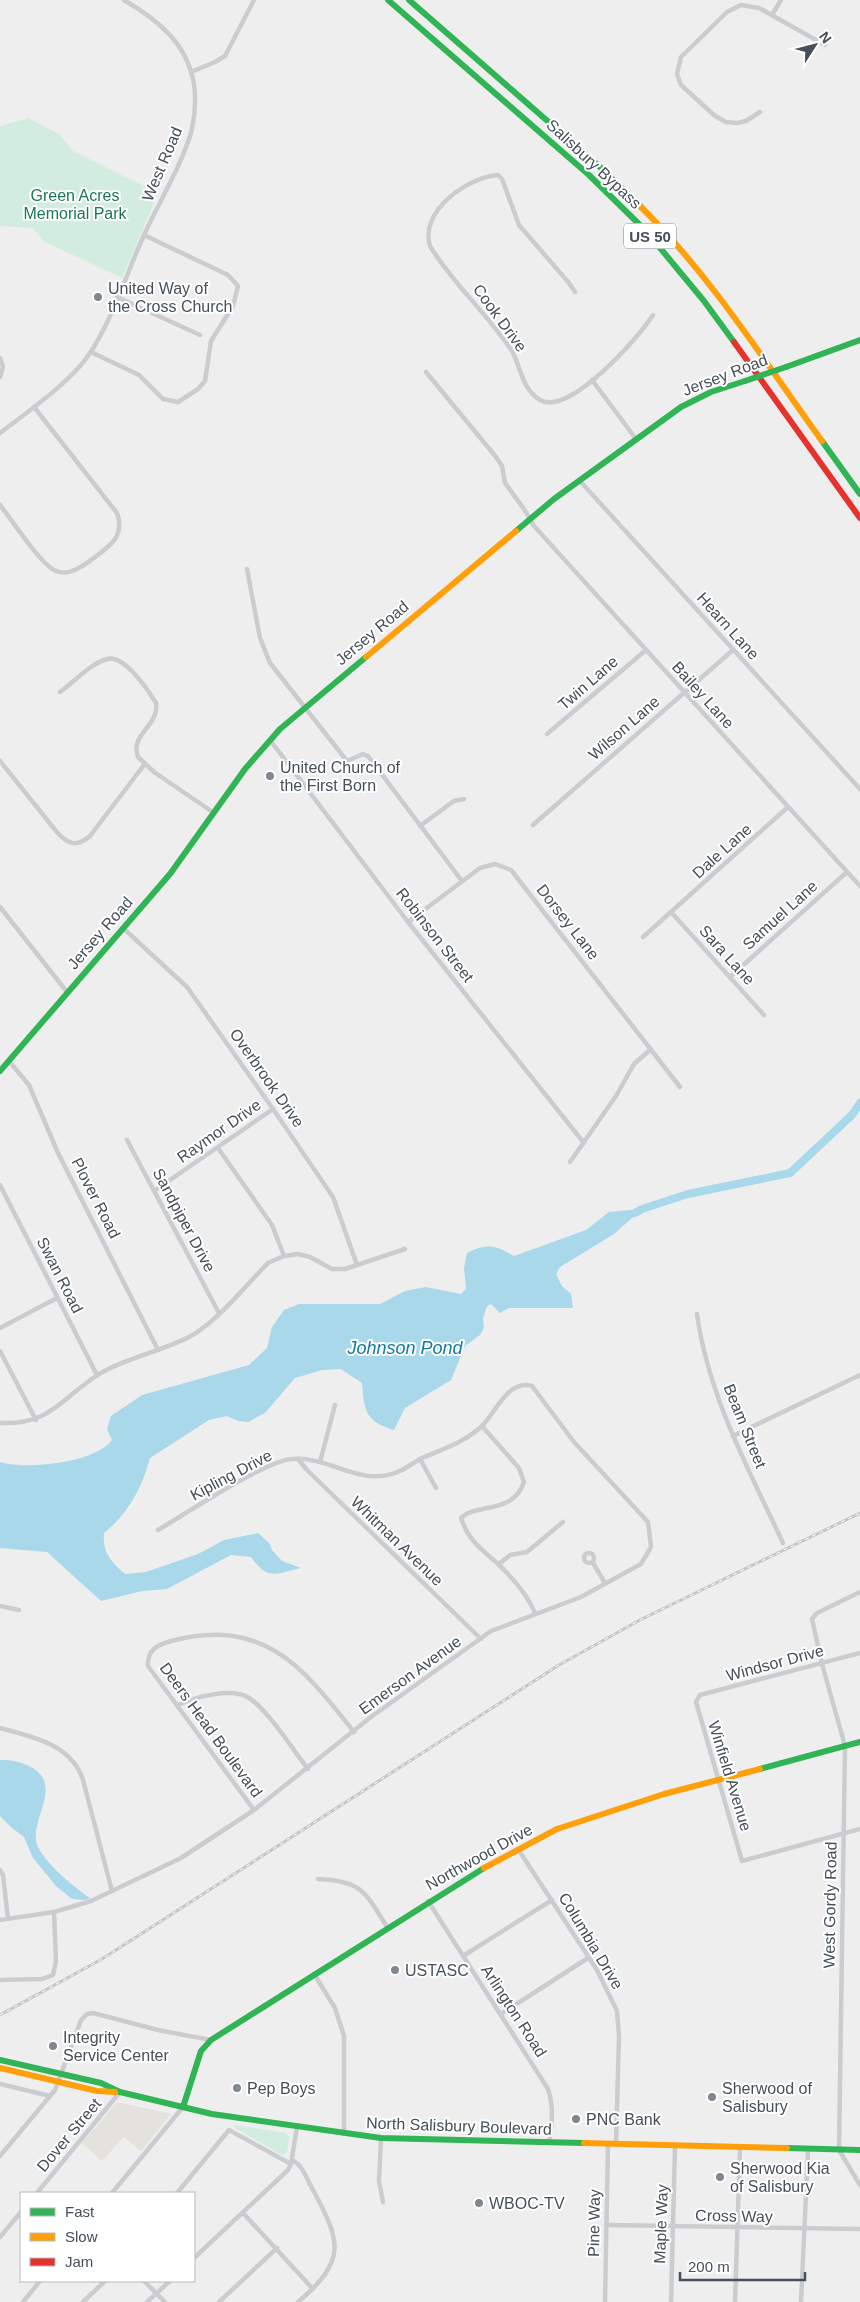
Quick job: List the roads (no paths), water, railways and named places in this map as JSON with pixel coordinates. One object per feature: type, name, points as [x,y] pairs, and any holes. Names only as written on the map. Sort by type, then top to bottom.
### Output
[{"type":"main road","name":"Salisbury Bypass","points":[[388,0],[589,175],[646,231],[704,301],[860,518]]},
{"type":"main road","name":"Salisbury Bypass","points":[[410,0],[599,166],[663,229],[715,293],[860,494]]},
{"type":"main road","name":"Jersey Road","points":[[0,1071],[170,874],[245,769],[270,740],[306,707],[529,518],[579,480],[690,402],[860,340]]},
{"type":"main road","name":"Northwood Drive","points":[[183,2107],[201,2051],[211,2040],[428,1901],[518,1849],[556,1830],[664,1794],[860,1742]]},
{"type":"main road","name":"North Salisbury Boulevard","points":[[0,2060],[101,2083],[120,2092]]},
{"type":"main road","name":"North Salisbury Boulevard","points":[[0,2068],[97,2091],[120,2092],[183,2107],[297,2127],[381,2138],[808,2151],[860,2150]]},
{"type":"street","name":"West Road","points":[[0,434],[72,374],[91,352],[191,130],[195,102],[191,72],[178,44],[165,28],[124,0]]},
{"type":"street","points":[[191,72],[225,56],[254,0]]},
{"type":"street","points":[[772,16],[781,0]]},
{"type":"street","points":[[760,112],[742,123],[721,120],[685,90],[678,80],[677,68],[684,52],[731,9],[740,5],[753,6],[825,45]]},
{"type":"street","name":"Cook Drive","points":[[575,292],[569,282],[520,225],[502,179],[498,175],[474,181],[456,191],[441,206],[431,225],[428,239],[434,252],[511,349],[523,381],[535,397],[546,403],[559,402],[592,380],[628,348],[653,315]]},
{"type":"street","points":[[91,352],[139,375],[163,399],[169,402],[178,402],[198,389],[205,380],[212,341],[233,306],[238,286],[228,274],[144,235]]},
{"type":"street","points":[[117,297],[200,335]]},
{"type":"street","points":[[0,358],[3,367],[0,377]]},
{"type":"street","name":"Bailey Lane","points":[[426,372],[496,457],[502,466],[505,483],[529,518],[556,552],[860,886]]},
{"type":"street","points":[[592,380],[636,439]]},
{"type":"street","points":[[0,505],[42,558],[51,568],[59,572],[71,572],[82,566],[112,542],[117,535],[119,521],[116,512],[34,407]]},
{"type":"street","name":"Hearn Lane","points":[[579,480],[860,788]]},
{"type":"street","points":[[247,569],[260,638],[266,655],[275,670],[348,761],[361,754],[368,756],[462,881]]},
{"type":"street","name":"Twin Lane","points":[[547,734],[646,650]]},
{"type":"street","name":"Wilson Lane","points":[[533,826],[733,650]]},
{"type":"street","points":[[60,692],[103,660],[112,658],[121,660],[156,703],[155,716],[136,745],[136,754],[144,765],[214,813]]},
{"type":"street","name":"Robinson Street","points":[[270,740],[408,922],[584,1143]]},
{"type":"street","points":[[0,761],[64,840],[74,844],[80,844],[90,836],[144,765]]},
{"type":"street","points":[[420,826],[454,801],[464,799]]},
{"type":"street","name":"Dale Lane","points":[[671,912],[788,807]]},
{"type":"street","name":"Dorsey Lane","points":[[408,922],[480,868],[490,865],[501,865],[514,873],[680,1087]]},
{"type":"street","name":"Samuel Lane","points":[[730,977],[847,872]]},
{"type":"street","points":[[0,907],[67,992]]},
{"type":"street","points":[[643,937],[671,912]]},
{"type":"street","name":"Sara Lane","points":[[671,912],[764,1015]]},
{"type":"street","name":"Overbrook Drive","points":[[123,928],[187,987],[273,1109],[333,1196],[357,1265]]},
{"type":"street","points":[[570,1162],[616,1096],[634,1064],[651,1050]]},
{"type":"street","name":"Plover Road","points":[[9,1061],[29,1085],[58,1153],[158,1350]]},
{"type":"street","name":"Raymor Drive","points":[[154,1191],[273,1109]]},
{"type":"street","name":"Sandpiper Drive","points":[[127,1140],[219,1313]]},
{"type":"street","points":[[218,1148],[272,1225],[284,1256]]},
{"type":"street","name":"Swan Road","points":[[0,1185],[97,1376]]},
{"type":"street","points":[[0,1423],[17,1424],[36,1420],[97,1376],[192,1336],[219,1313],[268,1262],[284,1256],[305,1255],[338,1270],[405,1249]]},
{"type":"street","points":[[0,1328],[57,1298]]},
{"type":"street","name":"Beam Street","points":[[697,1314],[700,1339],[733,1436],[783,1544]]},
{"type":"street","points":[[0,1350],[36,1420]]},
{"type":"street","points":[[733,1436],[860,1375]]},
{"type":"street","name":"Kipling Drive","points":[[158,1530],[269,1466],[290,1459],[320,1462],[369,1478],[380,1478],[401,1470],[420,1459],[460,1442],[482,1426],[513,1388],[518,1385],[527,1385]]},
{"type":"street","name":"Emerson Avenue","points":[[0,1920],[54,1912],[91,1901],[181,1858],[254,1810],[408,1690],[491,1631],[581,1597],[635,1569],[646,1558],[651,1547],[648,1522],[597,1469],[570,1438],[532,1386],[527,1385]]},
{"type":"street","points":[[320,1462],[334,1405]]},
{"type":"street","points":[[482,1426],[519,1468],[524,1482],[516,1495],[503,1504],[484,1511],[471,1512],[461,1518],[465,1531],[476,1546],[499,1564],[528,1597],[535,1613]]},
{"type":"street","name":"Whitman Avenue","points":[[298,1459],[307,1470],[481,1639]]},
{"type":"street","points":[[420,1459],[436,1488]]},
{"type":"street","points":[[499,1564],[510,1555],[527,1552],[563,1522]]},
{"type":"street","points":[[594,1563],[605,1583]]},
{"type":"street","name":"West Gordy Road","points":[[839,2150],[845,1746],[812,1625],[814,1616],[860,1592]]},
{"type":"street","points":[[0,1606],[19,1610]]},
{"type":"street","name":"Deers Head Boulevard","points":[[254,1810],[148,1666],[147,1657],[151,1650],[167,1643],[207,1636],[243,1636],[282,1654],[298,1666],[315,1683],[354,1732]]},
{"type":"street","name":"Windsor Drive","points":[[697,1698],[705,1694],[860,1653]]},
{"type":"street","points":[[178,1705],[208,1695],[235,1694],[249,1698],[265,1713],[308,1769]]},
{"type":"street","name":"Winfield Avenue","points":[[697,1698],[696,1702],[702,1729],[742,1862],[844,1832]]},
{"type":"street","points":[[0,1728],[57,1747],[76,1763],[83,1780],[112,1891]]},
{"type":"street","points":[[844,1832],[860,1829]]},
{"type":"street","name":"Columbia Drive","points":[[518,1849],[608,1990],[619,2022],[616,2144]]},
{"type":"street","points":[[0,1870],[5,1884],[8,1919]]},
{"type":"street","points":[[318,1879],[342,1880],[360,1888],[387,1927]]},
{"type":"street","points":[[463,1956],[552,1900]]},
{"type":"street","name":"Arlington Road","points":[[428,1901],[548,2089],[552,2120],[549,2144]]},
{"type":"street","points":[[0,1980],[49,1978],[55,1971],[54,1912]]},
{"type":"street","points":[[500,2014],[588,1958]]},
{"type":"street","points":[[314,1974],[335,2008],[344,2036],[344,2134]]},
{"type":"street","points":[[0,2156],[50,2096],[58,2082],[81,2020],[87,2014],[93,2013],[158,2030],[211,2040]]},
{"type":"street","points":[[0,2084],[50,2096]]},
{"type":"street","name":"Dover Street","points":[[38,2192],[120,2092]]},
{"type":"street","points":[[113,2192],[183,2107]]},
{"type":"street","points":[[195,2257],[284,2175],[291,2162],[297,2127]]},
{"type":"street","points":[[178,2192],[229,2130],[291,2162],[304,2173],[335,2235],[332,2263],[322,2281],[298,2302]]},
{"type":"street","points":[[381,2138],[379,2181],[383,2202]]},
{"type":"street","name":"Pine Way","points":[[605,2302],[608,2144]]},
{"type":"street","name":"Maple Way","points":[[671,2302],[675,2147]]},
{"type":"street","points":[[735,2302],[740,2149]]},
{"type":"street","points":[[839,2150],[860,2185]]},
{"type":"street","points":[[800,2302],[808,2151]]},
{"type":"street","points":[[243,2212],[313,2289]]},
{"type":"street","points":[[0,2237],[20,2213]]},
{"type":"street","name":"Cross Way","points":[[607,2225],[673,2228],[860,2229]]},
{"type":"street","points":[[219,2302],[277,2248]]},
{"type":"street","points":[[23,2302],[39,2282]]},
{"type":"street","points":[[83,2302],[104,2282]]},
{"type":"street","points":[[145,2282],[165,2302]]},
{"type":"street","points":[[147,2302],[169,2282]]},
{"type":"water","name":"Johnson Pond","points":[[642,1209],[614,1234],[560,1267],[556,1274],[562,1286],[571,1294],[573,1308],[509,1308],[500,1313],[491,1304],[487,1306],[483,1318],[484,1328],[480,1335],[465,1346],[451,1380],[405,1408],[394,1430],[372,1419],[368,1414],[364,1401],[362,1383],[341,1369],[322,1370],[295,1378],[265,1413],[248,1422],[238,1421],[227,1416],[209,1420],[150,1458],[143,1480],[133,1500],[113,1526],[104,1533],[104,1546],[108,1556],[125,1574],[146,1572],[198,1554],[224,1540],[258,1533],[270,1544],[272,1550],[282,1561],[301,1568],[273,1574],[267,1573],[251,1557],[231,1555],[167,1589],[142,1591],[101,1601],[47,1552],[0,1548],[0,1462],[26,1465],[59,1463],[91,1454],[103,1448],[112,1440],[107,1429],[111,1416],[142,1395],[249,1365],[267,1348],[272,1327],[284,1310],[299,1304],[380,1304],[405,1291],[426,1287],[461,1294],[466,1289],[464,1268],[467,1253],[480,1248],[491,1247],[501,1249],[514,1256],[586,1230],[609,1212]]},
{"type":"water","points":[[0,1760],[22,1763],[40,1774],[45,1783],[45,1793],[37,1826],[36,1837],[38,1847],[54,1868],[90,1898],[85,1900],[72,1899],[56,1886],[33,1858],[24,1837],[0,1816]]},
{"type":"waterway","points":[[635,1213],[688,1194],[790,1173],[852,1115],[860,1103]]},
{"type":"railway","points":[[0,2015],[102,1959],[559,1665],[640,1620],[860,1513]]},
{"type":"place","name":"United Way of the Cross Church","points":[[98,297]]},
{"type":"place","name":"United Church of the First Born","points":[[270,776]]},
{"type":"place","name":"USTASC","points":[[395,1970]]},
{"type":"place","name":"Integrity Service Center","points":[[53,2046]]},
{"type":"place","name":"Pep Boys","points":[[237,2088]]},
{"type":"place","name":"Sherwood of Salisbury","points":[[712,2097]]},
{"type":"place","name":"PNC Bank","points":[[576,2119]]},
{"type":"place","name":"Sherwood Kia of Salisbury","points":[[720,2177]]},
{"type":"place","name":"WBOC-TV","points":[[479,2203]]},
{"type":"park label","name":"Green Acres Memorial Park","points":[[75,204]]}]
